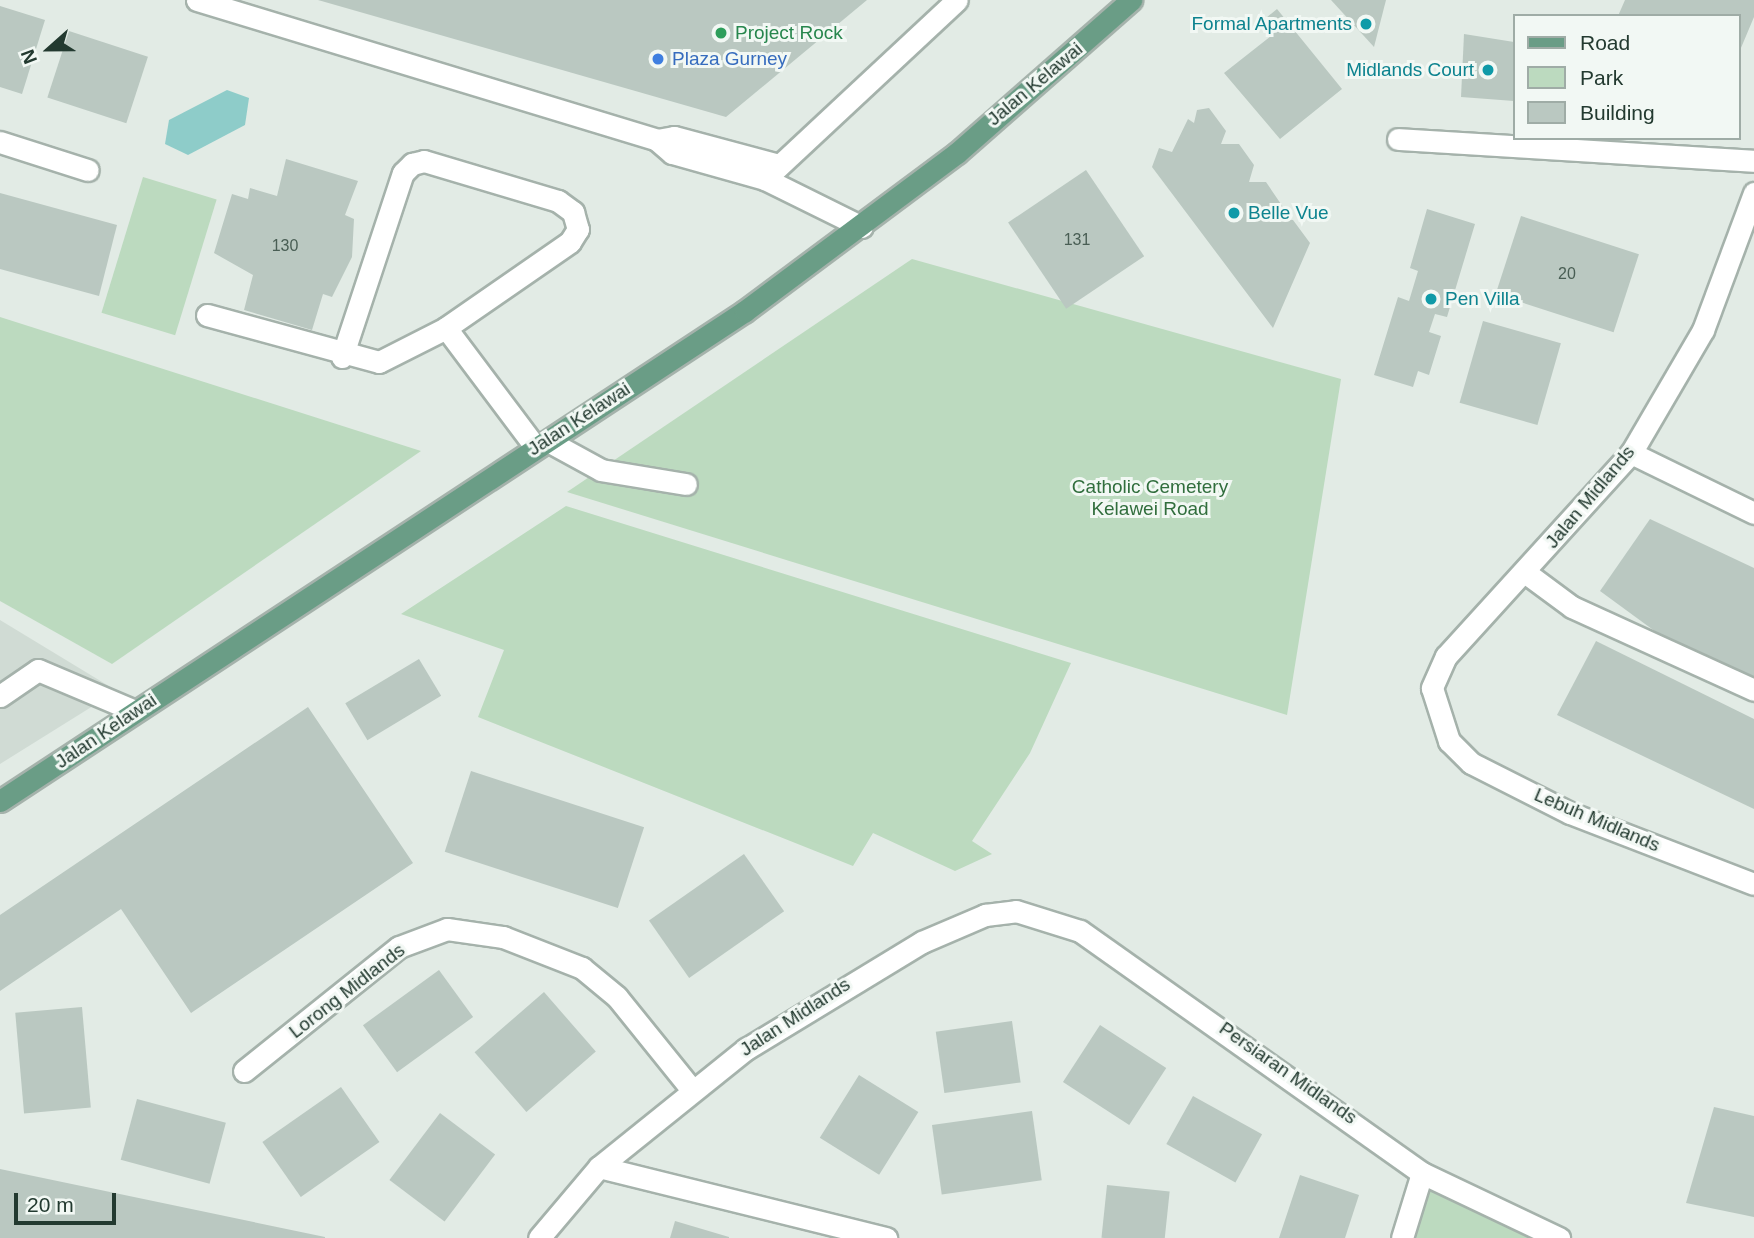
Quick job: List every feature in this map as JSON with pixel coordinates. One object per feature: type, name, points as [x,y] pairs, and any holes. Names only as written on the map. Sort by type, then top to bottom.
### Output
[{"type":"main road","name":"Jalan Kelawai","points":[[0,802],[542,444],[862,227],[1131,0]]},
{"type":"street","points":[[197,0],[657,140],[674,137],[772,172],[862,227]]},
{"type":"street","points":[[772,172],[957,0]]},
{"type":"street","points":[[1398,139],[1754,161]]},
{"type":"street","points":[[0,142],[88,170]]},
{"type":"street","points":[[207,315],[342,357],[379,362],[446,328],[570,242],[578,229],[573,212],[558,201],[424,161],[412,164],[403,173],[342,357]]},
{"type":"street","name":"Jalan Midlands","points":[[1449,741],[1432,688],[1446,656],[1526,573],[1631,453],[1703,330],[1754,193]]},
{"type":"street","points":[[446,328],[542,444],[601,470],[686,484]]},
{"type":"street","points":[[1631,453],[1754,513]]},
{"type":"street","points":[[1526,573],[1572,607],[1754,690]]},
{"type":"street","points":[[0,696],[38,670],[135,711]]},
{"type":"street","name":"Lebuh Midlands","points":[[1449,741],[1471,763],[1570,814],[1754,884]]},
{"type":"street","name":"Jalan Midlands","points":[[539,1238],[600,1167],[692,1090],[875,966],[985,915],[1016,911]]},
{"type":"street","name":"Persiaran Midlands","points":[[1016,911],[1080,931],[1138,965],[1422,1173],[1559,1238]]},
{"type":"street","name":"Lorong Midlands","points":[[243,1071],[399,947],[447,929],[503,937],[582,968],[617,997],[692,1090]]},
{"type":"street","points":[[600,1167],[886,1238]]},
{"type":"street","points":[[1402,1238],[1422,1173]]},
{"type":"shaded area","points":[[0,620],[117,691],[0,764]]},
{"type":"green space","points":[[143,177],[217,200],[175,335],[101,313]]},
{"type":"green space","name":"Catholic Cemetery Kelawei Road","points":[[912,259],[1341,379],[1287,715],[567,492]]},
{"type":"green space","points":[[0,317],[421,451],[112,664],[0,601]]},
{"type":"green space","points":[[566,506],[1071,663],[1030,753],[972,841],[992,854],[955,871],[873,833],[853,866],[478,717],[504,650],[401,614]]},
{"type":"green space","points":[[1422,1173],[1559,1238],[1402,1238]]},
{"type":"water","points":[[227,90],[249,98],[245,125],[188,155],[165,144],[169,120]]},
{"type":"building","name":"Plaza Gurney","points":[[318,0],[867,0],[726,117]]},
{"type":"building","name":"Formal Apartments","points":[[1331,0],[1386,0],[1374,47]]},
{"type":"building","points":[[1625,0],[1754,0],[1754,17],[1740,50],[1740,14],[1619,14]]},
{"type":"building","points":[[0,6],[45,20],[22,94],[0,87]]},
{"type":"building","points":[[1277,9],[1342,89],[1280,139],[1224,73],[1271,36],[1261,22]]},
{"type":"building","points":[[69,31],[148,57],[126,123],[47,98]]},
{"type":"building","name":"Midlands Court","points":[[1464,34],[1512,42],[1512,101],[1461,97]]},
{"type":"building","name":"Belle Vue","points":[[1209,108],[1226,131],[1221,144],[1239,144],[1254,165],[1249,182],[1266,182],[1283,207],[1279,219],[1293,220],[1310,243],[1273,328],[1152,167],[1159,148],[1172,152],[1188,119],[1194,123],[1197,110]]},
{"type":"building","points":[[286,159],[358,181],[345,215],[354,219],[352,257],[332,297],[323,294],[312,330],[244,310],[253,275],[214,253],[232,194],[248,199],[250,188],[277,196]]},
{"type":"building","points":[[1086,170],[1144,256],[1066,309],[1008,223]]},
{"type":"building","points":[[0,193],[117,225],[99,296],[0,269]]},
{"type":"building","name":"Pen Villa","points":[[1427,209],[1475,224],[1447,317],[1435,314],[1429,332],[1441,336],[1429,375],[1418,371],[1413,387],[1374,375],[1398,297],[1409,301],[1418,271],[1410,268]]},
{"type":"building","points":[[1521,216],[1639,254],[1614,332],[1496,294]]},
{"type":"building","points":[[1483,321],[1561,343],[1537,425],[1460,403]]},
{"type":"building","points":[[1650,519],[1754,568],[1754,677],[1656,632],[1600,591]]},
{"type":"building","points":[[1596,641],[1754,719],[1754,809],[1557,715]]},
{"type":"building","points":[[419,659],[441,696],[367,740],[345,703]]},
{"type":"building","points":[[308,707],[413,863],[191,1013],[121,909],[0,991],[0,915]]},
{"type":"building","points":[[471,771],[644,827],[618,908],[445,852]]},
{"type":"building","points":[[744,854],[784,911],[689,978],[649,921]]},
{"type":"building","points":[[439,970],[473,1017],[397,1072],[363,1025]]},
{"type":"building","points":[[544,992],[596,1052],[526,1112],[475,1052]]},
{"type":"building","points":[[82,1007],[91,1108],[24,1113],[15,1013]]},
{"type":"building","points":[[1012,1021],[1021,1082],[944,1093],[936,1032]]},
{"type":"building","points":[[1100,1025],[1166,1068],[1129,1125],[1063,1082]]},
{"type":"building","points":[[859,1075],[918,1112],[879,1175],[820,1138]]},
{"type":"building","points":[[341,1087],[379,1142],[301,1197],[262,1142]]},
{"type":"building","points":[[1193,1096],[1262,1134],[1235,1182],[1166,1144]]},
{"type":"building","points":[[137,1099],[226,1123],[210,1184],[121,1160]]},
{"type":"building","points":[[1714,1107],[1754,1116],[1754,1217],[1686,1203]]},
{"type":"building","points":[[1032,1111],[1042,1180],[942,1194],[932,1125]]},
{"type":"building","points":[[440,1113],[495,1155],[445,1222],[389,1180]]},
{"type":"building","points":[[0,1169],[325,1237],[325,1238],[0,1238]]},
{"type":"building","points":[[1300,1175],[1359,1195],[1345,1238],[1279,1238]]},
{"type":"building","points":[[1107,1185],[1170,1192],[1165,1238],[1101,1238]]},
{"type":"building","points":[[675,1221],[729,1237],[729,1238],[670,1238]]},
{"type":"place","name":"Formal Apartments","points":[[1366,24]]},
{"type":"place","name":"Project Rock","points":[[721,33]]},
{"type":"place","name":"Plaza Gurney","points":[[658,59]]},
{"type":"place","name":"Midlands Court","points":[[1488,70]]},
{"type":"place","name":"Belle Vue","points":[[1234,213]]},
{"type":"place","name":"Pen Villa","points":[[1431,299]]}]
